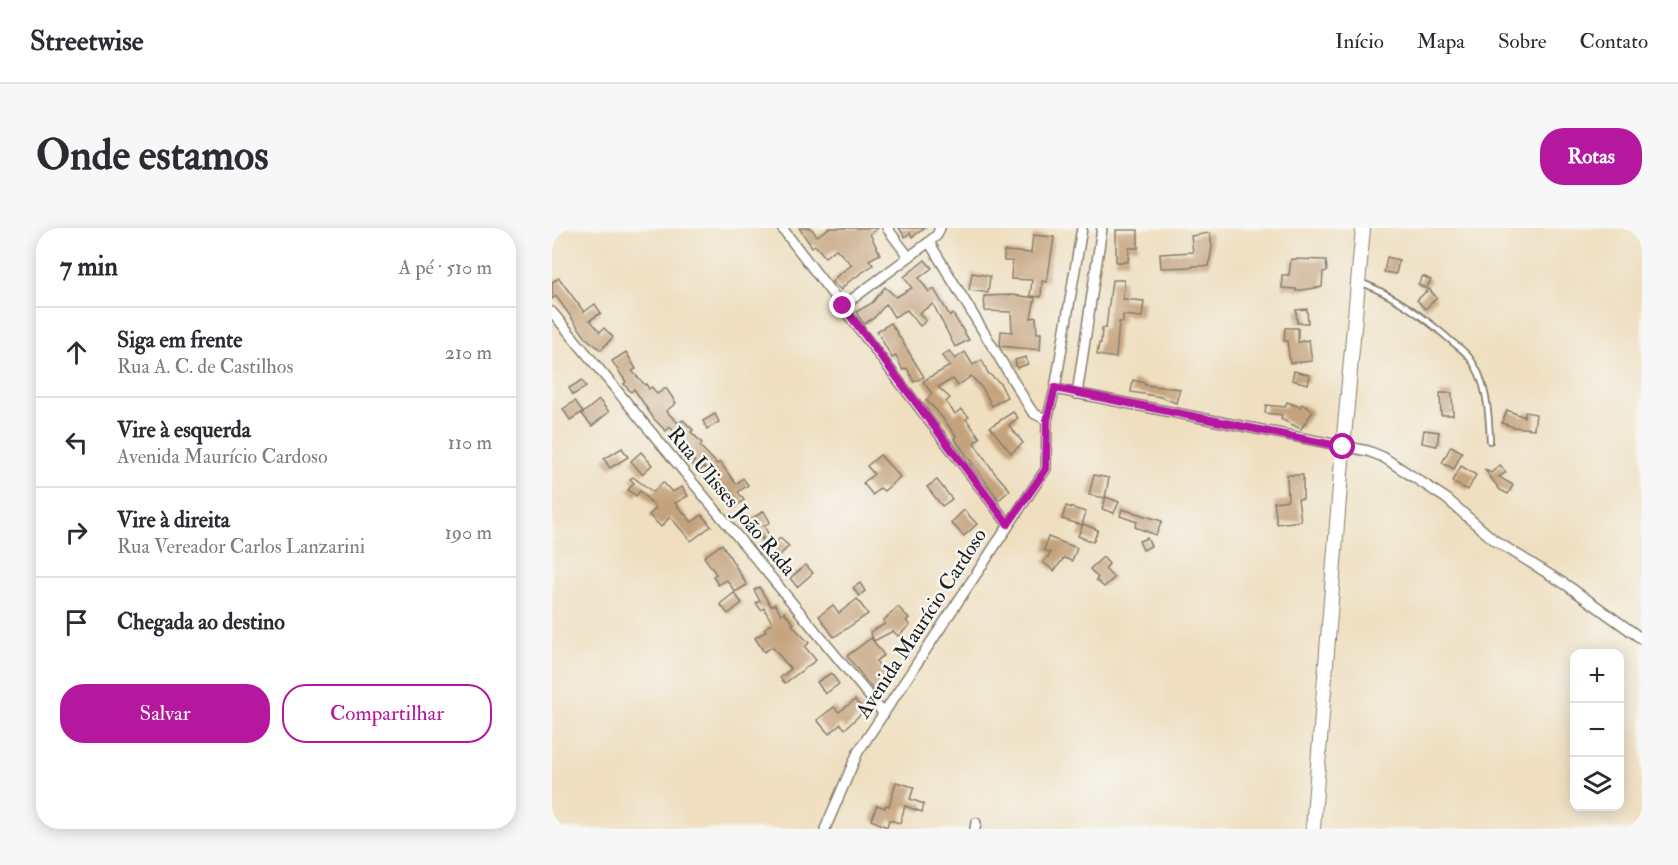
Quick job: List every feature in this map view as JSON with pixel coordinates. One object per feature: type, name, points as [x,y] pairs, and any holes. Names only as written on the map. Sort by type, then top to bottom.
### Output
[{"type":"main road","points":[[1313,829],[1363,228]]},
{"type":"street","points":[[782,228],[1008,524]]},
{"type":"street","points":[[887,228],[908,256]]},
{"type":"street","points":[[843,306],[929,242],[937,235],[940,228]]},
{"type":"street","name":"Avenida Maurício Cardoso","points":[[825,829],[858,752],[1046,469],[1047,420],[1055,388],[1082,228]]},
{"type":"street","points":[[1077,394],[1102,228]]},
{"type":"street","points":[[929,242],[1031,410],[1047,420]]},
{"type":"street","name":"Rua Ulisses João Rada","points":[[552,312],[884,714]]},
{"type":"street","points":[[1055,388],[1368,451],[1383,457],[1447,499],[1494,540],[1568,586],[1642,639]]},
{"type":"lane","points":[[1358,281],[1382,291],[1413,309],[1469,357],[1482,384],[1489,413],[1490,441]]},
{"type":"building","points":[[799,228],[811,228],[817,236],[829,228],[878,228],[870,234],[880,254],[869,260],[873,265],[847,283],[841,290],[832,282],[852,265],[836,249],[825,257],[815,245],[812,247]]},
{"type":"building","points":[[899,228],[925,228],[912,237],[910,233],[905,237]]},
{"type":"building","points":[[1116,230],[1138,230],[1138,248],[1129,248],[1128,262],[1116,262]]},
{"type":"building","points":[[1210,233],[1212,247],[1209,266],[1161,268],[1160,254],[1193,252],[1191,236]]},
{"type":"building","points":[[1033,235],[1054,237],[1047,282],[1042,281],[1041,297],[1030,296],[1032,280],[1011,279],[1012,261],[1004,261],[1004,251],[1031,253]]},
{"type":"building","points":[[1387,257],[1399,260],[1396,274],[1384,272]]},
{"type":"building","points":[[1291,259],[1326,260],[1327,271],[1323,272],[1322,287],[1296,291],[1296,289],[1282,288],[1282,275],[1289,275]]},
{"type":"building","points":[[925,260],[932,268],[919,278],[929,292],[934,289],[950,316],[953,314],[969,340],[955,347],[933,304],[919,313],[926,321],[920,326],[907,310],[894,317],[886,304],[874,318],[864,324],[856,312],[872,303],[885,287],[896,297],[912,288],[904,277]]},
{"type":"building","points":[[972,273],[990,276],[988,293],[969,290]]},
{"type":"building","points":[[1423,276],[1431,280],[1426,289],[1418,284]]},
{"type":"building","points":[[559,278],[584,312],[595,304],[601,313],[590,320],[600,332],[604,328],[613,337],[601,350],[586,338],[556,296],[552,299],[552,282]]},
{"type":"building","points":[[1112,280],[1124,280],[1123,299],[1144,301],[1142,317],[1123,315],[1123,322],[1119,322],[1116,358],[1097,355],[1102,328],[1106,328]]},
{"type":"building","points":[[1429,289],[1437,298],[1425,309],[1417,300]]},
{"type":"building","points":[[1013,295],[1035,298],[1031,318],[1036,317],[1037,333],[1041,333],[1040,350],[1000,346],[1001,331],[1012,332],[1011,312],[985,311],[984,296]]},
{"type":"building","points":[[1307,309],[1308,323],[1297,323],[1296,310]]},
{"type":"building","points":[[891,323],[924,377],[914,382],[907,368],[903,370],[896,356],[892,358],[877,331]]},
{"type":"building","points":[[1285,328],[1298,328],[1298,342],[1309,340],[1312,361],[1290,363],[1287,341],[1284,341]]},
{"type":"building","points":[[949,351],[955,359],[965,352],[973,365],[982,360],[988,373],[1000,383],[1007,397],[992,406],[983,389],[971,376],[958,386],[953,379],[938,387],[950,398],[946,402],[955,414],[961,409],[969,417],[966,419],[980,438],[974,443],[1010,490],[999,500],[954,438],[956,436],[926,400],[932,394],[923,381],[950,366],[942,356]]},
{"type":"building","points":[[626,352],[636,369],[632,371],[649,389],[652,387],[657,394],[666,388],[676,403],[666,411],[679,424],[683,420],[693,430],[691,432],[702,443],[700,446],[717,464],[720,462],[736,484],[743,478],[748,485],[738,492],[744,500],[734,508],[715,486],[717,485],[704,467],[699,472],[692,464],[695,462],[681,448],[685,444],[670,427],[666,431],[654,419],[634,389],[631,392],[624,384],[626,382],[612,361]]},
{"type":"building","points":[[1026,357],[1028,364],[1017,368],[1015,360]]},
{"type":"building","points":[[1294,371],[1310,375],[1308,384],[1292,380]]},
{"type":"building","points":[[582,380],[586,387],[573,395],[569,388]]},
{"type":"building","points":[[1133,380],[1145,383],[1145,385],[1180,389],[1176,403],[1161,397],[1131,392]]},
{"type":"building","points":[[1440,393],[1452,393],[1453,415],[1441,415]]},
{"type":"building","points":[[599,400],[609,412],[592,426],[582,414]]},
{"type":"building","points":[[575,401],[583,412],[570,420],[563,409]]},
{"type":"building","points":[[1287,402],[1300,407],[1302,404],[1313,411],[1301,429],[1281,419],[1282,415],[1265,413],[1266,405],[1285,407]]},
{"type":"building","points":[[1507,410],[1524,417],[1525,412],[1536,414],[1534,429],[1513,427],[1502,423]]},
{"type":"building","points":[[1013,412],[1018,418],[1009,425],[1023,443],[1011,453],[990,427]]},
{"type":"building","points":[[715,414],[719,422],[707,429],[703,421]]},
{"type":"building","points":[[1424,430],[1439,432],[1437,446],[1422,443]]},
{"type":"building","points":[[1451,446],[1462,452],[1454,469],[1442,463]]},
{"type":"building","points":[[622,448],[628,457],[610,468],[604,459]]},
{"type":"building","points":[[641,452],[652,465],[642,474],[631,461]]},
{"type":"building","points":[[880,455],[900,477],[884,491],[880,488],[873,495],[863,483],[874,474],[867,466]]},
{"type":"building","points":[[1500,465],[1506,472],[1499,477],[1513,485],[1508,494],[1500,490],[1484,469],[1491,473]]},
{"type":"building","points":[[1461,466],[1476,475],[1468,490],[1452,482]]},
{"type":"building","points":[[1094,475],[1109,478],[1105,498],[1089,495]]},
{"type":"building","points":[[1287,475],[1303,475],[1303,499],[1298,499],[1301,521],[1277,524],[1274,502],[1288,500]]},
{"type":"building","points":[[633,477],[653,492],[663,482],[672,492],[682,487],[688,496],[675,503],[692,522],[702,515],[711,526],[691,541],[670,517],[661,527],[649,515],[656,508],[640,491],[636,496],[628,490],[634,483],[630,479]]},
{"type":"building","points":[[937,480],[952,499],[942,506],[927,487]]},
{"type":"building","points":[[1106,497],[1119,502],[1114,513],[1102,509]]},
{"type":"building","points":[[1066,506],[1086,512],[1082,525],[1062,519]]},
{"type":"building","points":[[1122,509],[1162,521],[1156,535],[1135,527],[1137,522],[1120,516]]},
{"type":"building","points":[[964,510],[977,524],[964,536],[951,523]]},
{"type":"building","points":[[764,511],[770,522],[764,526],[774,544],[780,538],[789,546],[774,561],[766,552],[761,538],[763,538],[751,519]]},
{"type":"building","points":[[1083,524],[1098,530],[1093,542],[1078,536]]},
{"type":"building","points":[[1048,537],[1077,548],[1072,561],[1064,558],[1054,571],[1043,562],[1051,553],[1044,550]]},
{"type":"building","points":[[1147,538],[1151,546],[1143,550],[1139,541]]},
{"type":"building","points":[[722,544],[747,585],[735,592],[727,580],[718,585],[713,576],[716,574],[704,557]]},
{"type":"building","points":[[1103,557],[1109,564],[1105,569],[1114,578],[1104,587],[1096,580],[1098,578],[1090,569]]},
{"type":"building","points":[[806,565],[813,573],[797,587],[790,578]]},
{"type":"building","points":[[860,583],[865,591],[859,596],[853,588]]},
{"type":"building","points":[[759,587],[771,606],[775,604],[781,614],[784,612],[794,624],[792,625],[809,643],[805,647],[816,660],[785,683],[780,678],[791,669],[772,647],[764,652],[755,638],[766,631],[764,629],[772,623],[764,608],[761,610],[756,603],[760,601],[754,590]]},
{"type":"building","points":[[734,593],[742,603],[728,614],[720,604]]},
{"type":"building","points":[[857,599],[868,614],[834,637],[819,616],[833,605],[839,613]]},
{"type":"building","points":[[898,607],[909,618],[906,621],[910,625],[898,636],[893,631],[874,641],[870,632],[885,624],[883,621]]},
{"type":"building","points":[[871,638],[884,655],[876,661],[890,679],[874,691],[847,656]]},
{"type":"building","points":[[831,673],[839,684],[825,694],[817,682]]},
{"type":"building","points":[[855,700],[864,711],[845,729],[841,724],[829,734],[817,720],[834,707],[839,712]]},
{"type":"building","points":[[896,782],[914,787],[910,799],[924,804],[922,812],[905,806],[900,823],[889,820],[887,827],[871,820],[877,805],[885,808],[886,805],[889,806]]},
{"type":"route","points":[[843,306],[1008,524],[1046,469],[1047,420],[1055,388],[1343,447]]}]
